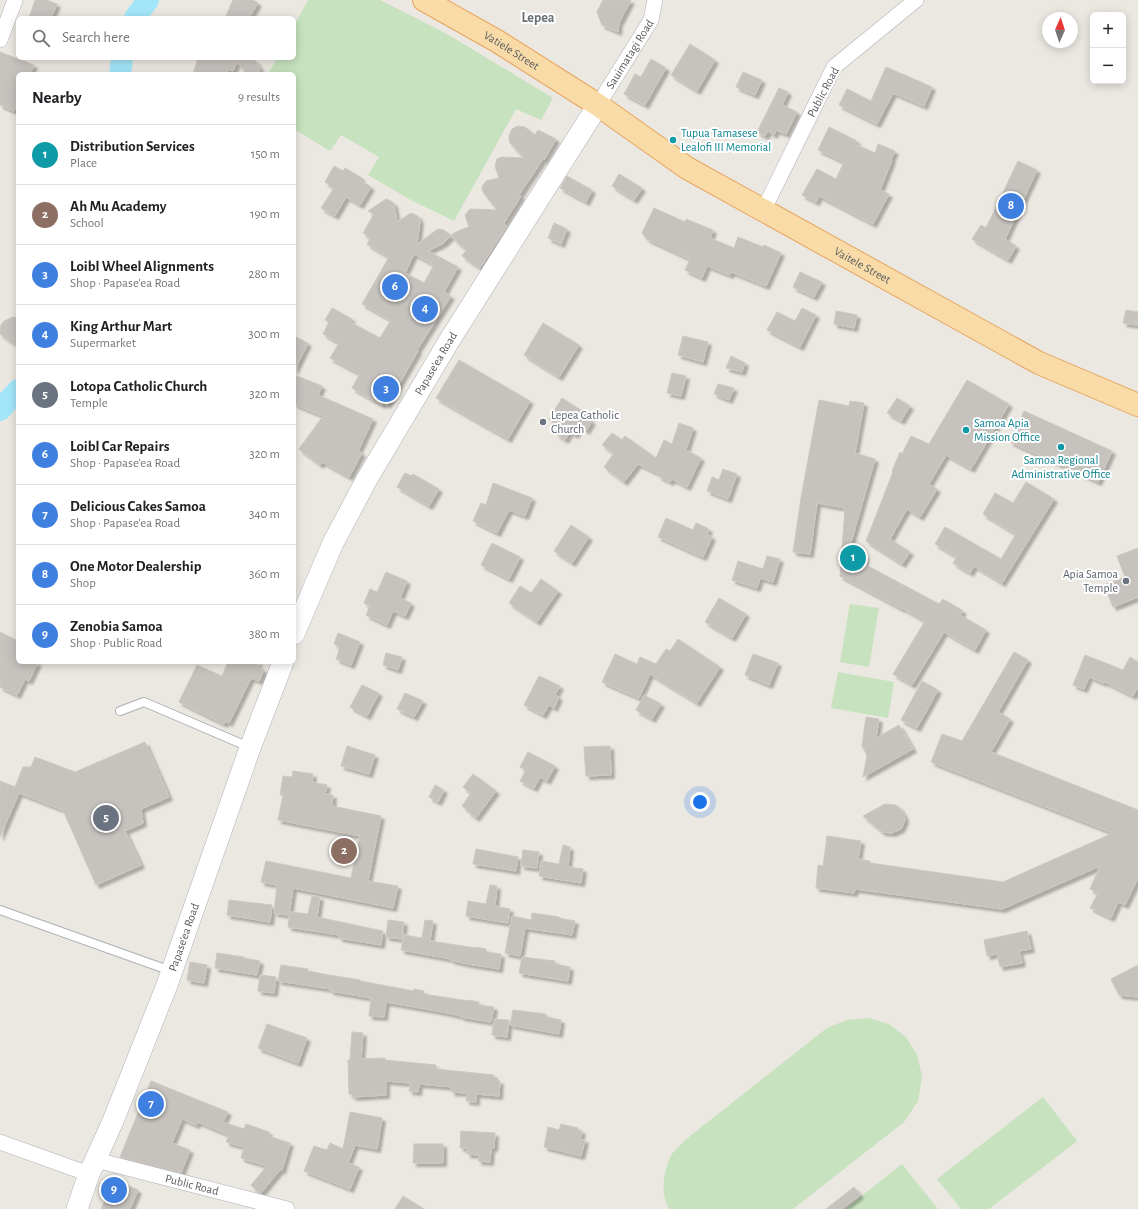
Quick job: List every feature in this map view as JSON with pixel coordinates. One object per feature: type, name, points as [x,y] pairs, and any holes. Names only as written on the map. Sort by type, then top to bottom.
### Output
[{"type":"main road","name":"Vatiele Street","points":[[424,0],[497,41],[598,105]]},
{"type":"main road","name":"Vaitele Street","points":[[598,105],[687,168],[763,211],[1039,363],[1138,405]]},
{"type":"main road","name":"Papase'ea Road","points":[[296,629],[332,543],[367,479],[449,341],[598,105]]},
{"type":"main road","name":"Papase'ea Road","points":[[77,1209],[172,971],[250,748],[282,664]]},
{"type":"street","points":[[0,40],[15,0]]},
{"type":"street","name":"Sauimatagi Road","points":[[598,105],[651,20],[656,0]]},
{"type":"street","name":"Public Road","points":[[763,211],[834,67],[916,0]]},
{"type":"street","name":"Public Road","points":[[0,1142],[93,1167],[287,1209]]},
{"type":"lane","points":[[120,711],[144,702],[250,748]]},
{"type":"lane","points":[[0,910],[172,971]]},
{"type":"green space","points":[[308,0],[380,0],[447,34],[553,98],[541,120],[516,109],[454,221],[409,199],[368,175],[379,157],[341,135],[330,151],[296,130],[296,72],[269,72],[276,60],[296,60],[296,22]]},
{"type":"green space","points":[[850,604],[879,608],[869,667],[840,662]]},
{"type":"green space","points":[[838,672],[894,682],[888,718],[831,708]]},
{"type":"green space","points":[[868,1018],[889,1024],[906,1037],[917,1055],[922,1076],[918,1101],[904,1122],[793,1209],[669,1209],[664,1196],[666,1167],[672,1154],[678,1147],[827,1028],[847,1020]]},
{"type":"green space","points":[[1043,1097],[1077,1141],[989,1209],[961,1209],[937,1179]]},
{"type":"green space","points":[[902,1164],[938,1209],[845,1209],[849,1206]]},
{"type":"building","points":[[35,0],[46,0],[57,4],[52,16],[30,16]]},
{"type":"building","points":[[233,0],[253,0],[258,3],[250,16],[226,16]]},
{"type":"building","points":[[603,0],[631,0],[619,23],[618,32],[602,25],[597,12]]},
{"type":"building","points":[[690,44],[715,60],[697,91],[671,75]]},
{"type":"building","points":[[0,52],[16,58],[16,60],[21,60],[34,65],[31,72],[16,72],[16,106],[14,111],[0,105]]},
{"type":"building","points":[[651,59],[666,68],[645,105],[624,94],[635,74],[641,77]]},
{"type":"building","points":[[197,60],[250,60],[256,61],[260,68],[259,72],[245,72],[237,62],[233,71],[228,69],[227,72],[194,72]]},
{"type":"building","points":[[886,67],[932,87],[924,106],[893,93],[877,124],[839,105],[847,89],[871,101]]},
{"type":"building","points":[[743,72],[762,80],[755,95],[736,87]]},
{"type":"building","points":[[779,88],[788,92],[782,105],[797,112],[786,134],[776,130],[774,135],[768,131],[765,136],[757,132]]},
{"type":"building","points":[[518,126],[525,127],[535,135],[538,130],[556,139],[544,160],[543,159],[519,195],[521,196],[504,223],[507,226],[480,268],[462,256],[467,249],[458,243],[451,235],[469,227],[465,215],[470,209],[497,210],[483,192],[482,187],[486,181],[499,178],[495,166],[497,159],[502,157],[524,158],[510,143],[509,139],[512,129]]},
{"type":"building","points":[[829,127],[857,141],[855,144],[875,153],[878,144],[895,151],[880,190],[889,194],[873,224],[819,196],[816,202],[802,195],[817,169],[836,179],[844,162],[818,150]]},
{"type":"building","points":[[1018,161],[1037,170],[1005,239],[1016,246],[1008,260],[972,239],[981,225],[986,228]]},
{"type":"building","points":[[334,166],[343,171],[345,168],[362,178],[360,180],[371,187],[360,205],[346,197],[335,216],[321,208],[334,188],[325,182]]},
{"type":"building","points":[[619,174],[642,188],[634,200],[612,186]]},
{"type":"building","points":[[567,176],[592,190],[586,202],[560,188]]},
{"type":"building","points":[[386,199],[394,204],[397,222],[411,213],[418,216],[420,221],[417,244],[438,229],[444,230],[451,236],[444,243],[428,251],[458,267],[444,292],[451,296],[417,350],[418,351],[387,405],[384,403],[382,405],[352,388],[360,374],[330,358],[339,343],[323,334],[329,322],[325,320],[332,308],[352,319],[350,322],[380,338],[391,320],[362,304],[389,257],[367,244],[371,237],[363,233],[374,214],[368,211]],"holes":[[[414,254],[434,265],[424,283],[405,273]]]},
{"type":"building","points":[[654,208],[685,222],[686,219],[713,230],[710,238],[734,248],[738,237],[763,247],[764,245],[781,253],[766,286],[731,272],[730,275],[707,266],[702,278],[685,270],[690,259],[647,239],[642,233]]},
{"type":"building","points":[[554,223],[567,229],[561,244],[548,238]]},
{"type":"building","points":[[800,272],[822,282],[814,297],[793,287]]},
{"type":"building","points":[[802,308],[816,315],[800,347],[767,330],[777,312],[795,321]]},
{"type":"building","points":[[1126,310],[1138,312],[1137,325],[1123,323]]},
{"type":"building","points":[[836,311],[857,315],[854,328],[834,324]]},
{"type":"building","points":[[13,317],[16,318],[16,345],[0,334],[1,325],[4,321]]},
{"type":"building","points":[[543,323],[579,345],[559,377],[524,355]]},
{"type":"building","points":[[683,336],[708,342],[703,362],[678,355]]},
{"type":"building","points":[[296,337],[308,343],[296,367]]},
{"type":"building","points":[[731,356],[745,363],[742,372],[726,368]]},
{"type":"building","points":[[459,360],[530,401],[508,439],[436,398]]},
{"type":"building","points":[[672,373],[686,376],[681,396],[667,393]]},
{"type":"building","points":[[296,376],[322,386],[318,395],[373,419],[358,451],[362,453],[349,477],[322,462],[320,465],[299,449],[323,416],[296,405]]},
{"type":"building","points":[[967,380],[1009,404],[971,469],[946,455],[929,484],[937,489],[920,517],[907,509],[890,539],[910,552],[902,564],[866,541],[900,452],[902,454],[911,436],[929,444]]},
{"type":"building","points":[[718,384],[734,388],[729,400],[714,394]]},
{"type":"building","points":[[562,398],[590,416],[588,419],[592,421],[586,431],[580,426],[575,435],[570,432],[565,440],[556,434],[561,427],[549,419]]},
{"type":"building","points":[[897,398],[910,406],[901,421],[887,413]]},
{"type":"building","points":[[819,400],[849,406],[850,401],[864,403],[855,453],[875,459],[849,549],[865,555],[864,564],[939,604],[943,599],[963,611],[960,615],[986,630],[975,650],[944,632],[912,685],[893,674],[925,621],[840,576],[845,508],[817,503],[810,554],[793,552],[801,498]]},
{"type":"building","name":"Samoa Regional Administrative Office","points":[[1024,411],[1112,451],[1098,482],[1010,442]]},
{"type":"building","points":[[679,423],[693,428],[686,450],[701,458],[687,487],[672,479],[670,482],[658,476],[659,474],[638,464],[624,482],[604,467],[614,453],[602,445],[612,433],[622,440],[625,436],[656,458],[664,440],[672,444]]},
{"type":"building","points":[[723,469],[737,474],[728,499],[707,491],[712,477],[719,480]]},
{"type":"building","points":[[405,473],[412,476],[413,474],[439,489],[429,506],[397,487]]},
{"type":"building","points":[[1026,482],[1054,499],[1002,583],[974,566],[970,573],[953,563],[957,557],[935,544],[945,527],[1001,559],[1016,534],[983,514],[995,493],[1013,503]]},
{"type":"building","points":[[493,483],[532,498],[525,516],[509,510],[497,533],[473,521],[481,503],[486,505]]},
{"type":"building","points":[[666,518],[693,530],[696,523],[709,529],[707,534],[712,537],[703,557],[658,537]]},
{"type":"building","points":[[571,525],[589,537],[572,563],[554,551]]},
{"type":"building","points":[[492,543],[520,557],[509,579],[481,565]]},
{"type":"building","name":"Apia Samoa Temple","points":[[1138,548],[1138,597],[1113,607],[1104,585],[1125,577],[1117,556]]},
{"type":"building","points":[[767,556],[780,559],[773,582],[760,578],[757,588],[732,580],[738,561],[763,569]]},
{"type":"building","points":[[386,572],[407,581],[400,598],[411,603],[405,616],[393,611],[387,625],[366,615],[370,606],[364,603],[370,589],[377,592]]},
{"type":"building","points":[[541,579],[558,591],[537,622],[509,603],[520,586],[531,593]]},
{"type":"building","points":[[719,598],[746,614],[732,638],[705,622]]},
{"type":"building","points":[[0,632],[16,640],[16,664],[37,664],[29,681],[25,679],[17,695],[0,687]]},
{"type":"building","points":[[338,633],[360,642],[351,665],[336,659],[340,647],[334,644]]},
{"type":"building","points":[[678,639],[720,667],[697,703],[650,674],[639,698],[602,682],[615,654],[637,664],[640,657],[656,664],[666,649],[670,651]]},
{"type":"building","points":[[1014,652],[1028,660],[998,712],[1010,719],[991,752],[1138,810],[1138,878],[1125,905],[1118,902],[1111,918],[1090,908],[1098,893],[1090,889],[1100,866],[1002,909],[855,889],[854,893],[816,888],[818,865],[823,866],[827,836],[861,841],[858,859],[870,861],[870,863],[1003,882],[1113,833],[931,762],[942,734],[962,741]]},
{"type":"building","points":[[386,653],[402,657],[398,670],[383,665]]},
{"type":"building","points":[[753,654],[778,663],[769,685],[745,675]]},
{"type":"building","points":[[1085,655],[1123,670],[1130,657],[1138,662],[1138,687],[1133,696],[1105,682],[1104,683],[1089,677],[1084,689],[1073,685]]},
{"type":"building","points":[[227,664],[258,664],[257,666],[264,670],[259,681],[251,678],[229,723],[226,721],[224,724],[179,702],[197,665],[222,676]]},
{"type":"building","points":[[539,676],[560,686],[555,695],[559,697],[554,708],[549,705],[543,715],[524,705]]},
{"type":"building","points":[[922,681],[938,690],[917,728],[901,720]]},
{"type":"building","points":[[362,685],[379,693],[367,716],[350,707]]},
{"type":"building","points":[[405,693],[423,701],[414,717],[397,709]]},
{"type":"building","points":[[644,695],[661,704],[652,719],[636,710]]},
{"type":"building","points":[[866,717],[879,719],[876,738],[899,725],[913,749],[863,777],[867,755],[862,746]]},
{"type":"building","points":[[145,742],[169,797],[141,809],[143,823],[125,831],[141,865],[96,885],[63,810],[19,793],[0,837],[0,781],[15,787],[23,767],[31,767],[35,757],[75,772]]},
{"type":"building","points":[[347,746],[375,755],[369,774],[341,766]]},
{"type":"building","points":[[610,746],[611,775],[586,776],[584,747]]},
{"type":"building","points":[[528,752],[555,766],[547,781],[540,777],[534,788],[520,781],[526,770],[520,767]]},
{"type":"building","points":[[293,771],[313,774],[312,782],[327,785],[325,794],[333,795],[332,806],[381,816],[368,881],[398,886],[393,908],[293,888],[289,915],[274,913],[277,885],[261,882],[266,861],[351,878],[360,836],[278,820],[283,795],[280,795],[283,776],[292,777]]},
{"type":"building","points":[[473,774],[496,791],[476,818],[462,806],[471,793],[463,787]]},
{"type":"building","points":[[435,785],[444,790],[438,802],[429,797]]},
{"type":"building","points":[[885,804],[899,807],[904,815],[905,820],[901,829],[892,833],[882,832],[863,816]]},
{"type":"building","points":[[563,845],[570,847],[568,867],[583,869],[581,883],[539,876],[541,861],[559,864]]},
{"type":"building","points":[[476,849],[518,857],[516,871],[473,864]]},
{"type":"building","points":[[523,850],[539,852],[537,868],[521,866]]},
{"type":"building","points":[[490,885],[497,886],[495,906],[510,909],[508,923],[466,916],[468,901],[486,904]]},
{"type":"building","points":[[312,896],[320,897],[317,917],[383,931],[381,945],[339,938],[339,935],[288,927],[290,912],[308,914]]},
{"type":"building","points":[[229,900],[272,905],[270,922],[227,915]]},
{"type":"building","points":[[532,913],[575,921],[572,935],[525,928],[520,956],[505,953],[512,916],[531,920]]},
{"type":"building","points":[[388,920],[404,922],[402,939],[386,937]]},
{"type":"building","points":[[425,920],[433,921],[430,941],[476,947],[486,949],[486,952],[501,954],[499,969],[401,950],[404,935],[422,938]]},
{"type":"building","points":[[1027,931],[1031,949],[1019,951],[1022,963],[1000,967],[997,954],[987,956],[984,940]]},
{"type":"building","points":[[217,953],[260,961],[257,975],[215,968]]},
{"type":"building","points":[[522,957],[555,961],[555,964],[570,967],[568,981],[519,973]]},
{"type":"building","points":[[190,962],[207,965],[204,983],[187,980]]},
{"type":"building","points":[[281,965],[308,969],[308,971],[414,991],[414,989],[424,991],[423,994],[479,1002],[478,1005],[494,1007],[491,1022],[386,1002],[384,1017],[369,1016],[371,998],[330,991],[331,989],[278,981]]},
{"type":"building","points":[[1138,965],[1138,997],[1119,995],[1111,979]]},
{"type":"building","points":[[260,975],[276,977],[274,993],[258,991]]},
{"type":"building","points":[[513,1010],[546,1014],[546,1017],[561,1020],[559,1034],[510,1025]]},
{"type":"building","points":[[494,1019],[509,1020],[507,1037],[492,1035]]},
{"type":"building","points":[[267,1024],[307,1038],[298,1063],[258,1048]]},
{"type":"building","points":[[352,1032],[363,1033],[361,1059],[385,1058],[385,1060],[436,1065],[436,1069],[494,1075],[493,1080],[500,1081],[499,1096],[476,1094],[476,1102],[466,1101],[467,1093],[451,1092],[452,1087],[419,1084],[418,1092],[409,1091],[410,1083],[386,1081],[386,1095],[353,1097],[353,1095],[349,1094],[348,1060],[350,1060]]},
{"type":"building","points":[[151,1081],[228,1112],[223,1122],[244,1129],[246,1124],[269,1132],[268,1136],[290,1143],[282,1170],[280,1170],[261,1193],[259,1193],[251,1185],[267,1166],[241,1158],[244,1147],[226,1142],[229,1135],[198,1122],[196,1125],[182,1119],[172,1143],[190,1150],[181,1173],[120,1157]]},
{"type":"building","points":[[350,1112],[382,1118],[377,1149],[355,1145],[348,1163],[359,1167],[350,1189],[304,1171],[314,1146],[327,1150],[330,1143],[343,1149]]},
{"type":"building","points":[[561,1124],[578,1128],[578,1130],[582,1131],[580,1139],[585,1140],[581,1156],[544,1147],[548,1127],[559,1130]]},
{"type":"building","points":[[461,1131],[495,1133],[494,1148],[491,1148],[490,1162],[478,1161],[479,1155],[467,1154],[467,1148],[460,1148]]},
{"type":"building","points":[[414,1144],[443,1144],[443,1163],[413,1163]]},
{"type":"building","points":[[114,1180],[138,1190],[130,1209],[101,1209]]},
{"type":"building","points":[[854,1187],[860,1195],[842,1209],[826,1209]]},
{"type":"building","points":[[403,1196],[424,1209],[395,1209]]},
{"type":"waterway","points":[[136,16],[148,0]]},
{"type":"waterway","points":[[120,72],[122,60]]},
{"type":"waterway","points":[[0,410],[16,392]]},
{"type":"place","name":"Tupua Tamasese Lealofi III Memorial","points":[[673,140]]},
{"type":"place","name":"One Motor Dealership","points":[[1011,206]]},
{"type":"place","name":"Loibl Car Repairs","points":[[395,287]]},
{"type":"place","name":"King Arthur Mart","points":[[425,309]]},
{"type":"place","name":"Loibl Wheel Alignments","points":[[386,389]]},
{"type":"place","name":"Lepea Catholic Church","points":[[543,422]]},
{"type":"place","name":"Samoa Apia Mission Office","points":[[966,430]]},
{"type":"place","name":"Samoa Regional Administrative Office","points":[[1061,447]]},
{"type":"place","name":"Distribution Services","points":[[853,558]]},
{"type":"place","name":"Apia Samoa Temple","points":[[1126,581]]},
{"type":"place","name":"Lotopa Catholic Church","points":[[106,818]]},
{"type":"place","name":"Ah Mu Academy","points":[[344,851]]},
{"type":"place","name":"Delicious Cakes Samoa","points":[[151,1104]]},
{"type":"place","name":"Zenobia Samoa","points":[[114,1190]]},
{"type":"district","name":"Lepea","points":[[538,17]]}]
